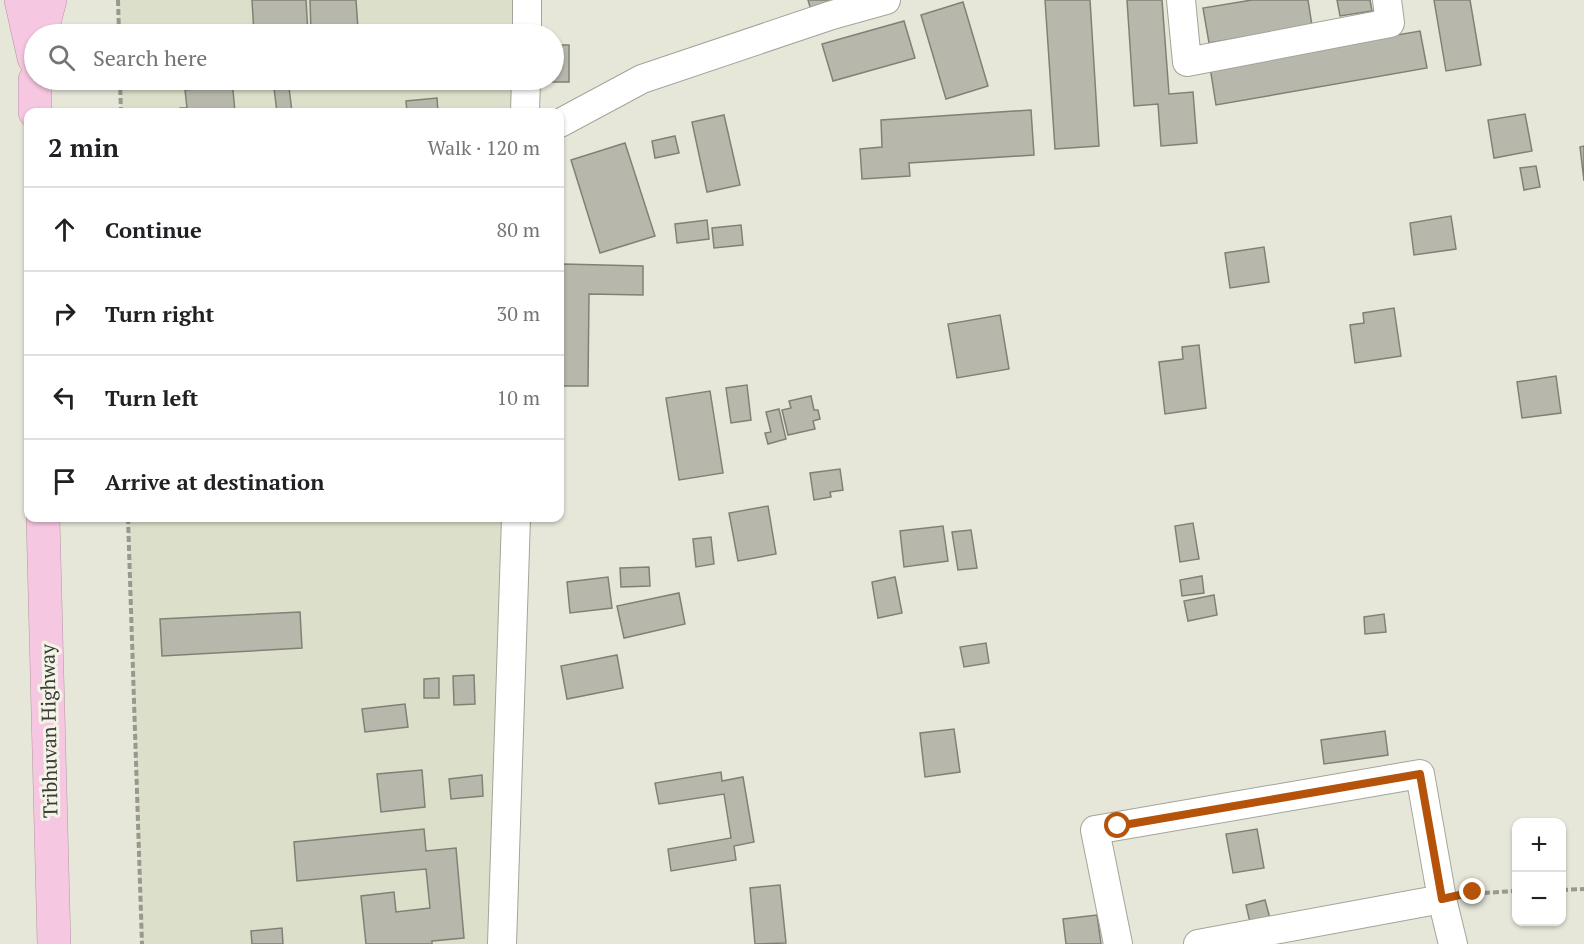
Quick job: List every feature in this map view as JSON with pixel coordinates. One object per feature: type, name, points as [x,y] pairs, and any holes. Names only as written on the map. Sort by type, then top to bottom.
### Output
[{"type":"highway","points":[[21,0],[26,24]]},
{"type":"highway","points":[[44,24],[50,0]]},
{"type":"highway","points":[[35,90],[36,108]]},
{"type":"highway","name":"Tribhuvan Highway","points":[[43,522],[54,944]]},
{"type":"street","points":[[526,24],[527,0]]},
{"type":"street","points":[[564,121],[642,79],[832,15],[886,0]]},
{"type":"street","points":[[1181,0],[1187,62],[1390,23],[1387,0]]},
{"type":"street","points":[[525,108],[526,90]]},
{"type":"street","points":[[502,944],[516,522]]},
{"type":"street","points":[[1118,944],[1095,830],[1420,774],[1442,899],[1453,944]]},
{"type":"street","points":[[1198,944],[1442,899]]},
{"type":"path","points":[[118,0],[119,24]]},
{"type":"path","points":[[120,90],[121,108]]},
{"type":"path","points":[[128,522],[142,944]]},
{"type":"path","points":[[1566,890],[1584,889]]},
{"type":"path","points":[[1442,899],[1473,892],[1512,891]]},
{"type":"shaded area","points":[[118,0],[527,0],[527,24],[119,24]]},
{"type":"shaded area","points":[[120,90],[526,90],[525,108],[121,108]]},
{"type":"shaded area","points":[[128,522],[516,522],[502,944],[142,944]]},
{"type":"building","points":[[252,0],[306,0],[307,24],[253,24]]},
{"type":"building","points":[[310,0],[356,0],[358,24],[311,24]]},
{"type":"building","points":[[808,0],[847,0],[811,10]]},
{"type":"building","points":[[1045,0],[1090,0],[1099,146],[1055,149]]},
{"type":"building","points":[[1127,0],[1162,0],[1169,94],[1193,92],[1197,143],[1161,146],[1158,104],[1134,106]]},
{"type":"building","points":[[1252,0],[1308,0],[1312,26],[1209,43],[1203,8]]},
{"type":"building","points":[[1337,0],[1370,0],[1372,11],[1340,16]]},
{"type":"building","points":[[1434,0],[1470,0],[1481,65],[1446,71]]},
{"type":"building","points":[[963,2],[988,86],[946,99],[921,15]]},
{"type":"building","points":[[904,21],[915,58],[833,81],[822,44]]},
{"type":"building","points":[[1420,31],[1427,68],[1216,105],[1210,67]]},
{"type":"building","points":[[564,45],[569,45],[569,82],[564,82]]},
{"type":"building","points":[[185,90],[233,90],[235,108],[187,108]]},
{"type":"building","points":[[274,90],[289,90],[292,108],[276,108]]},
{"type":"building","points":[[437,98],[438,108],[407,108],[406,101]]},
{"type":"building","points":[[1031,110],[1034,155],[909,163],[910,176],[862,179],[860,149],[882,147],[881,120]]},
{"type":"building","points":[[1525,114],[1532,151],[1494,158],[1488,120]]},
{"type":"building","points":[[724,115],[740,185],[707,192],[692,122]]},
{"type":"building","points":[[675,136],[679,153],[655,158],[652,141]]},
{"type":"building","points":[[625,143],[655,236],[600,253],[571,160]]},
{"type":"building","points":[[1584,146],[1584,181],[1580,147]]},
{"type":"building","points":[[1536,166],[1540,187],[1524,190],[1520,168]]},
{"type":"building","points":[[1451,216],[1456,249],[1414,255],[1410,223]]},
{"type":"building","points":[[707,220],[709,239],[677,243],[675,224]]},
{"type":"building","points":[[741,225],[743,245],[714,248],[712,228]]},
{"type":"building","points":[[1264,247],[1269,282],[1230,288],[1225,253]]},
{"type":"building","points":[[564,264],[643,266],[643,295],[589,294],[588,386],[564,386]]},
{"type":"building","points":[[1394,308],[1401,356],[1355,363],[1350,325],[1364,323],[1363,313]]},
{"type":"building","points":[[1000,315],[1009,369],[957,378],[948,324]]},
{"type":"building","points":[[1199,345],[1206,408],[1165,414],[1159,362],[1183,359],[1182,347]]},
{"type":"building","points":[[1556,376],[1561,413],[1522,418],[1517,382]]},
{"type":"building","points":[[747,385],[751,420],[731,423],[726,388]]},
{"type":"building","points":[[710,391],[723,473],[679,480],[666,398]]},
{"type":"building","points":[[811,396],[814,410],[818,410],[820,419],[813,421],[815,429],[788,435],[782,410],[791,408],[789,401]]},
{"type":"building","points":[[779,409],[786,439],[768,444],[765,433],[771,432],[766,412]]},
{"type":"building","points":[[840,469],[843,490],[830,492],[831,497],[814,500],[810,473]]},
{"type":"building","points":[[768,506],[776,554],[738,561],[729,513]]},
{"type":"building","points":[[1193,523],[1199,559],[1180,562],[1175,526]]},
{"type":"building","points":[[943,526],[948,561],[904,567],[900,531]]},
{"type":"building","points":[[971,530],[977,568],[958,570],[952,532]]},
{"type":"building","points":[[711,537],[714,564],[696,567],[693,539]]},
{"type":"building","points":[[649,567],[650,586],[621,587],[620,568]]},
{"type":"building","points":[[1202,576],[1204,593],[1182,596],[1180,580]]},
{"type":"building","points":[[608,577],[612,608],[570,613],[567,582]]},
{"type":"building","points":[[895,577],[902,613],[878,618],[872,582]]},
{"type":"building","points":[[679,593],[685,624],[624,638],[617,606]]},
{"type":"building","points":[[1214,595],[1217,615],[1188,621],[1184,601]]},
{"type":"building","points":[[300,612],[302,648],[162,656],[160,619]]},
{"type":"building","points":[[1384,614],[1386,632],[1365,634],[1364,617]]},
{"type":"building","points":[[986,643],[989,663],[964,667],[960,647]]},
{"type":"building","points":[[617,655],[623,688],[567,699],[561,666]]},
{"type":"building","points":[[474,675],[475,704],[454,705],[453,676]]},
{"type":"building","points":[[439,678],[439,698],[424,698],[424,679]]},
{"type":"building","points":[[405,704],[408,727],[365,732],[362,709]]},
{"type":"building","points":[[954,729],[960,772],[925,777],[920,733]]},
{"type":"building","points":[[1385,731],[1388,755],[1324,764],[1321,740]]},
{"type":"building","points":[[422,770],[425,807],[381,812],[377,774]]},
{"type":"building","points":[[721,772],[722,781],[743,777],[754,842],[734,846],[736,860],[671,871],[668,849],[731,838],[724,794],[659,804],[655,783]]},
{"type":"building","points":[[482,775],[483,796],[451,799],[449,779]]},
{"type":"building","points":[[424,829],[426,851],[456,848],[464,938],[432,941],[432,944],[366,944],[361,896],[394,892],[396,912],[430,908],[426,869],[297,881],[294,842]]},
{"type":"building","points":[[1257,829],[1264,868],[1233,873],[1226,834]]},
{"type":"building","points":[[780,885],[786,943],[755,944],[750,888]]},
{"type":"building","points":[[1265,900],[1271,922],[1251,927],[1246,905]]},
{"type":"building","points":[[1097,915],[1101,944],[1066,944],[1063,919]]},
{"type":"building","points":[[282,928],[283,944],[252,944],[251,931]]},
{"type":"route","points":[[1118,826],[1420,774],[1442,899],[1473,892]]}]
